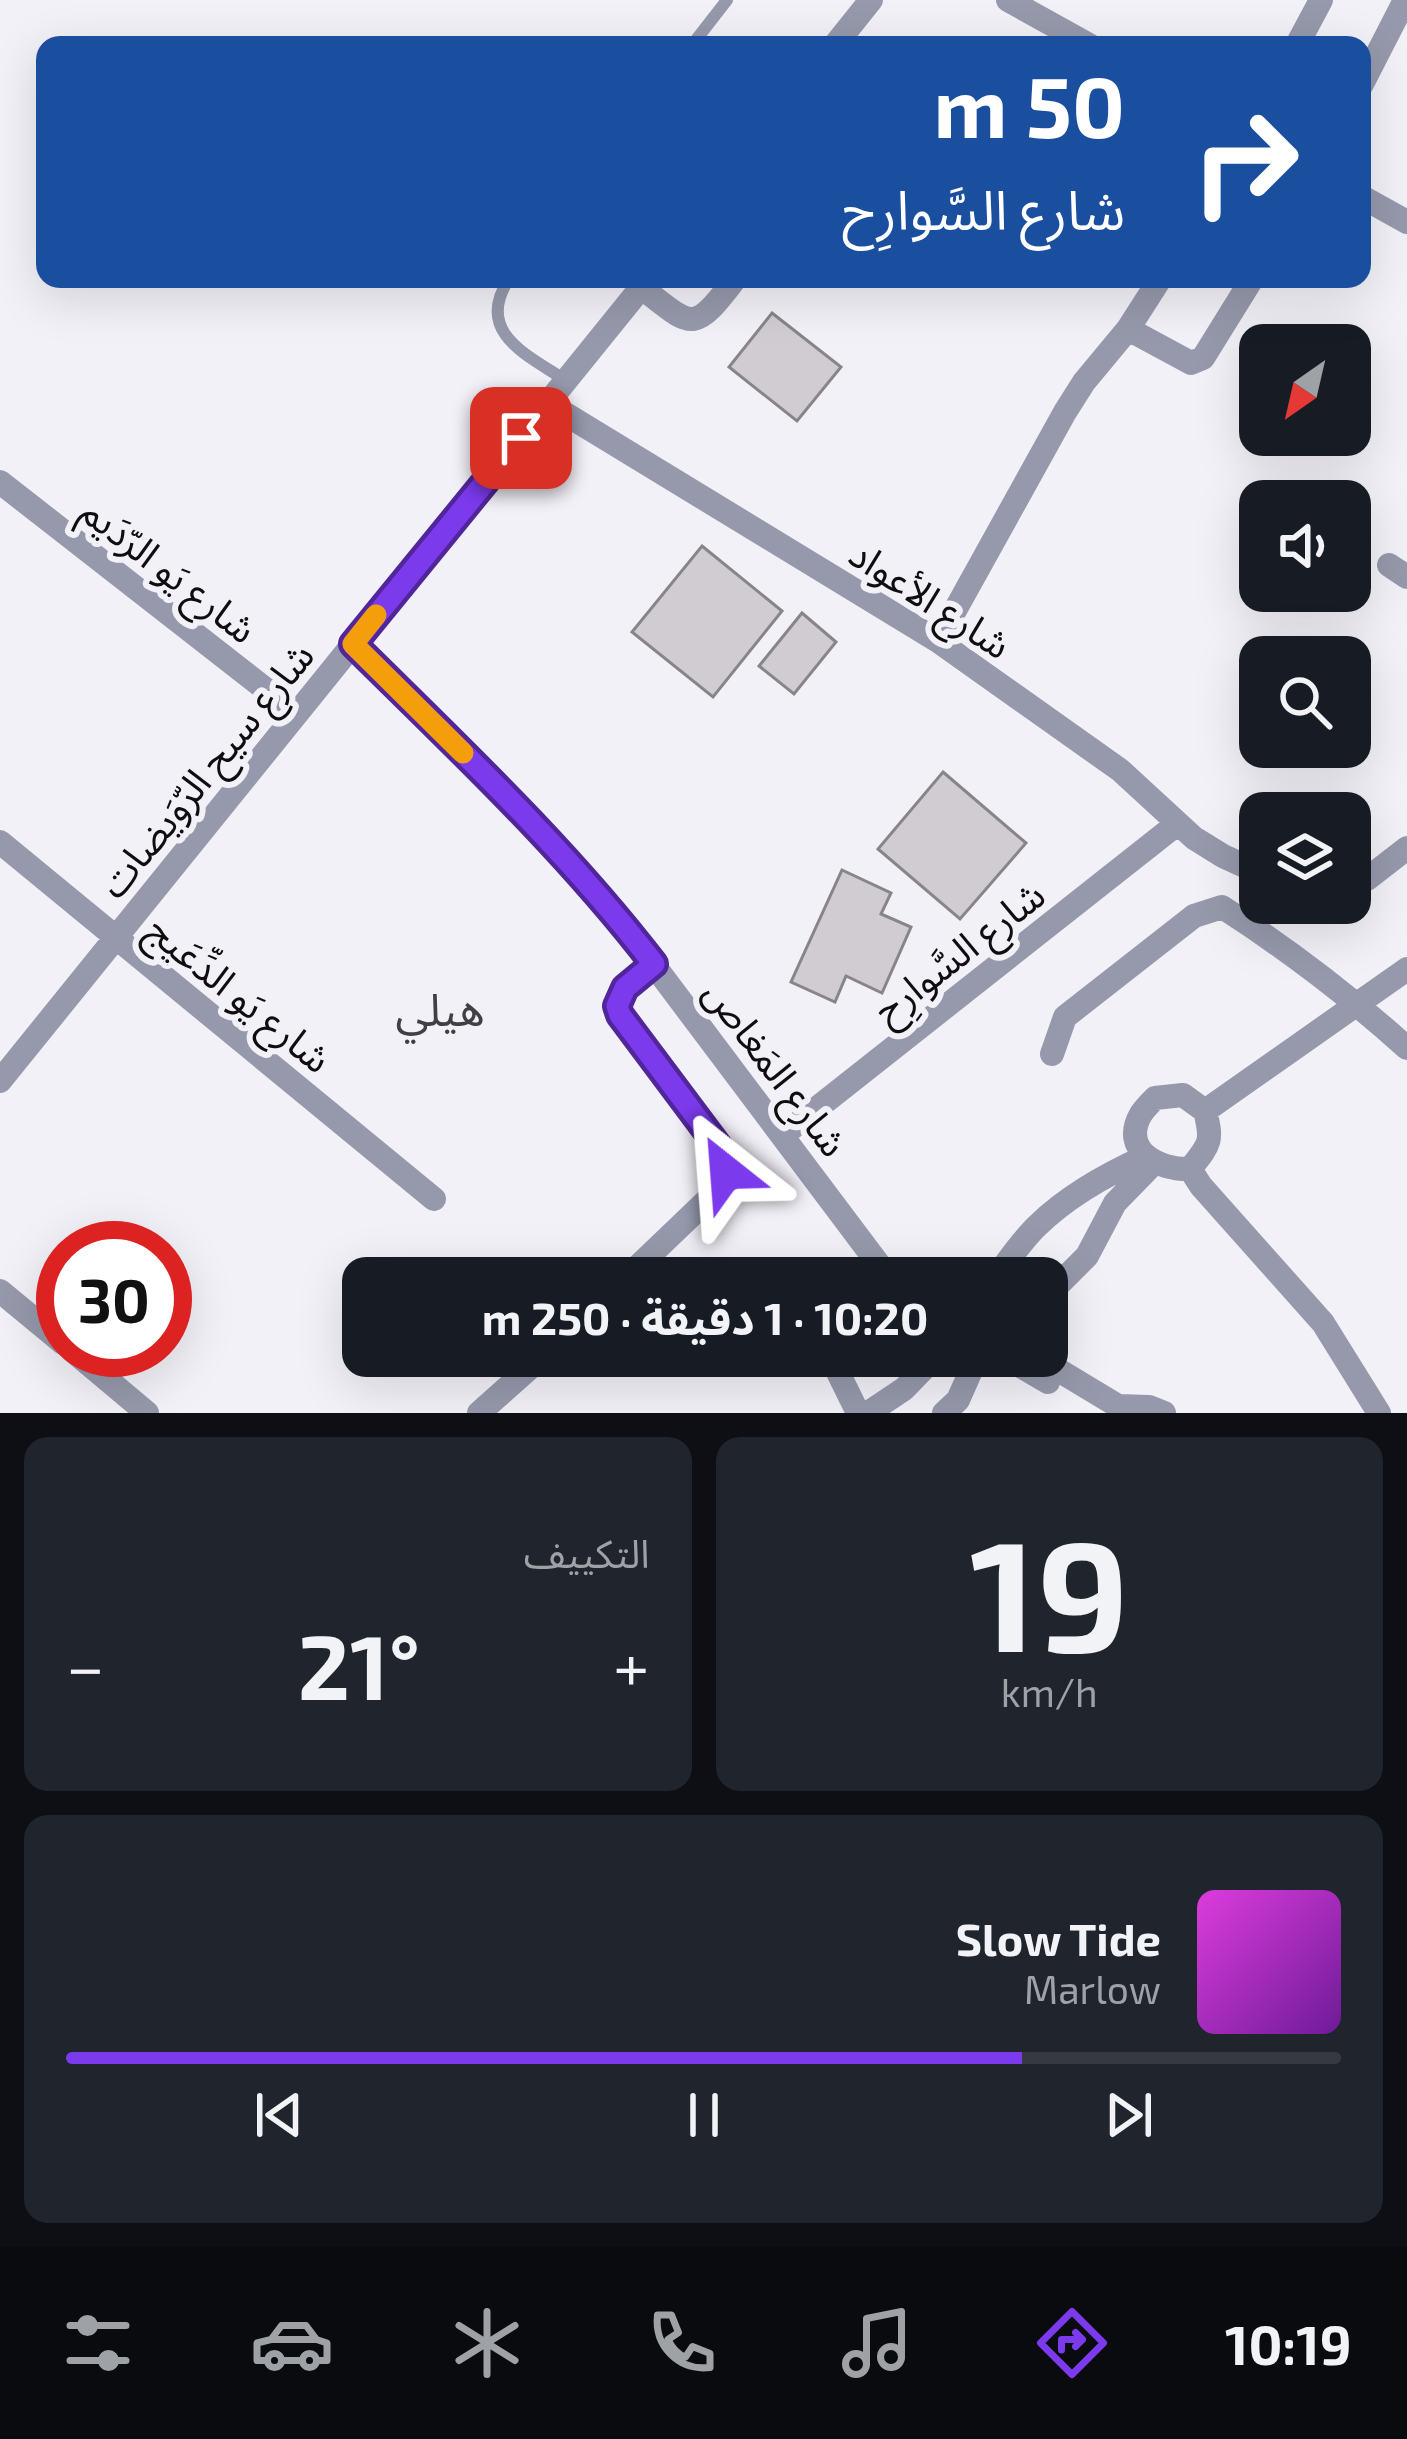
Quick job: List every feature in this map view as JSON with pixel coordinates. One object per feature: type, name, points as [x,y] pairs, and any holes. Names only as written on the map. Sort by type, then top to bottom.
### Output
[{"type":"street","points":[[847,36],[871,0]]},
{"type":"street","points":[[1008,0],[1073,36]]},
{"type":"street","points":[[1302,36],[1321,0]]},
{"type":"street","points":[[1371,67],[1405,0]]},
{"type":"street","points":[[1371,201],[1407,222]]},
{"type":"street","name":"شارع سيح الرّوَيضات","points":[[0,1081],[641,288]]},
{"type":"street","points":[[650,288],[687,321],[708,314],[728,288]]},
{"type":"street","points":[[938,641],[1065,412],[1154,288]]},
{"type":"street","points":[[1128,329],[1191,363],[1203,358],[1246,288]]},
{"type":"street","name":"شارع الأعواد","points":[[549,404],[938,641],[1120,770],[1194,838],[1239,864]]},
{"type":"street","name":"شارع يَو الرّدَيم","points":[[0,482],[296,713]]},
{"type":"street","name":"شارع المَغاص","points":[[353,644],[541,831],[617,916],[873,1257]]},
{"type":"street","name":"شارع السَّوارِح","points":[[783,1135],[1177,824]]},
{"type":"street","name":"شارع يَو الدِّعَيج","points":[[0,842],[434,1199]]},
{"type":"street","points":[[1371,876],[1407,848]]},
{"type":"street","points":[[1052,1054],[1065,1017],[1194,916],[1222,907],[1357,1004],[1407,1048]]},
{"type":"street","points":[[648,1257],[720,1188],[726,1172],[718,1146],[620,1015],[617,1006],[625,988],[654,964]]},
{"type":"street","points":[[1205,1111],[1407,969]]},
{"type":"street","points":[[1149,1160],[1136,1138],[1139,1116],[1155,1098],[1183,1095],[1205,1111],[1211,1134],[1208,1146],[1190,1169]]},
{"type":"street","points":[[1068,1275],[1087,1256],[1115,1203],[1149,1160]]},
{"type":"street","points":[[1011,1257],[1035,1227],[1062,1204],[1120,1168],[1149,1160],[1190,1169]]},
{"type":"street","points":[[1190,1169],[1323,1323],[1378,1413]]},
{"type":"street","points":[[0,1291],[36,1321]]},
{"type":"street","points":[[1068,1376],[1118,1406],[1149,1406],[1164,1413]]},
{"type":"street","points":[[104,1377],[147,1413]]},
{"type":"street","points":[[479,1413],[519,1377]]},
{"type":"street","points":[[840,1377],[858,1413]]},
{"type":"street","points":[[868,1413],[916,1377]]},
{"type":"street","points":[[944,1413],[958,1400],[968,1377]]},
{"type":"street","points":[[1040,1377],[1102,1413]]},
{"type":"lane","points":[[699,36],[727,0]]},
{"type":"lane","points":[[503,288],[497,305],[502,332],[566,381]]},
{"type":"building","points":[[772,313],[841,367],[797,421],[729,367]]},
{"type":"building","points":[[702,546],[782,611],[713,697],[632,632]]},
{"type":"building","points":[[802,613],[836,642],[794,694],[759,666]]},
{"type":"building","points":[[943,772],[1026,843],[960,919],[878,849]]},
{"type":"building","points":[[842,870],[891,893],[881,914],[911,927],[882,993],[846,976],[835,1002],[791,982]]},
{"type":"slow traffic","points":[[376,615],[353,644],[463,753]]},
{"type":"district","name":"هيلي","points":[[440,1008]]},
{"type":"route","points":[[521,438],[353,644],[541,831],[654,964],[625,988],[617,1006],[620,1015],[718,1146],[726,1172]]}]
